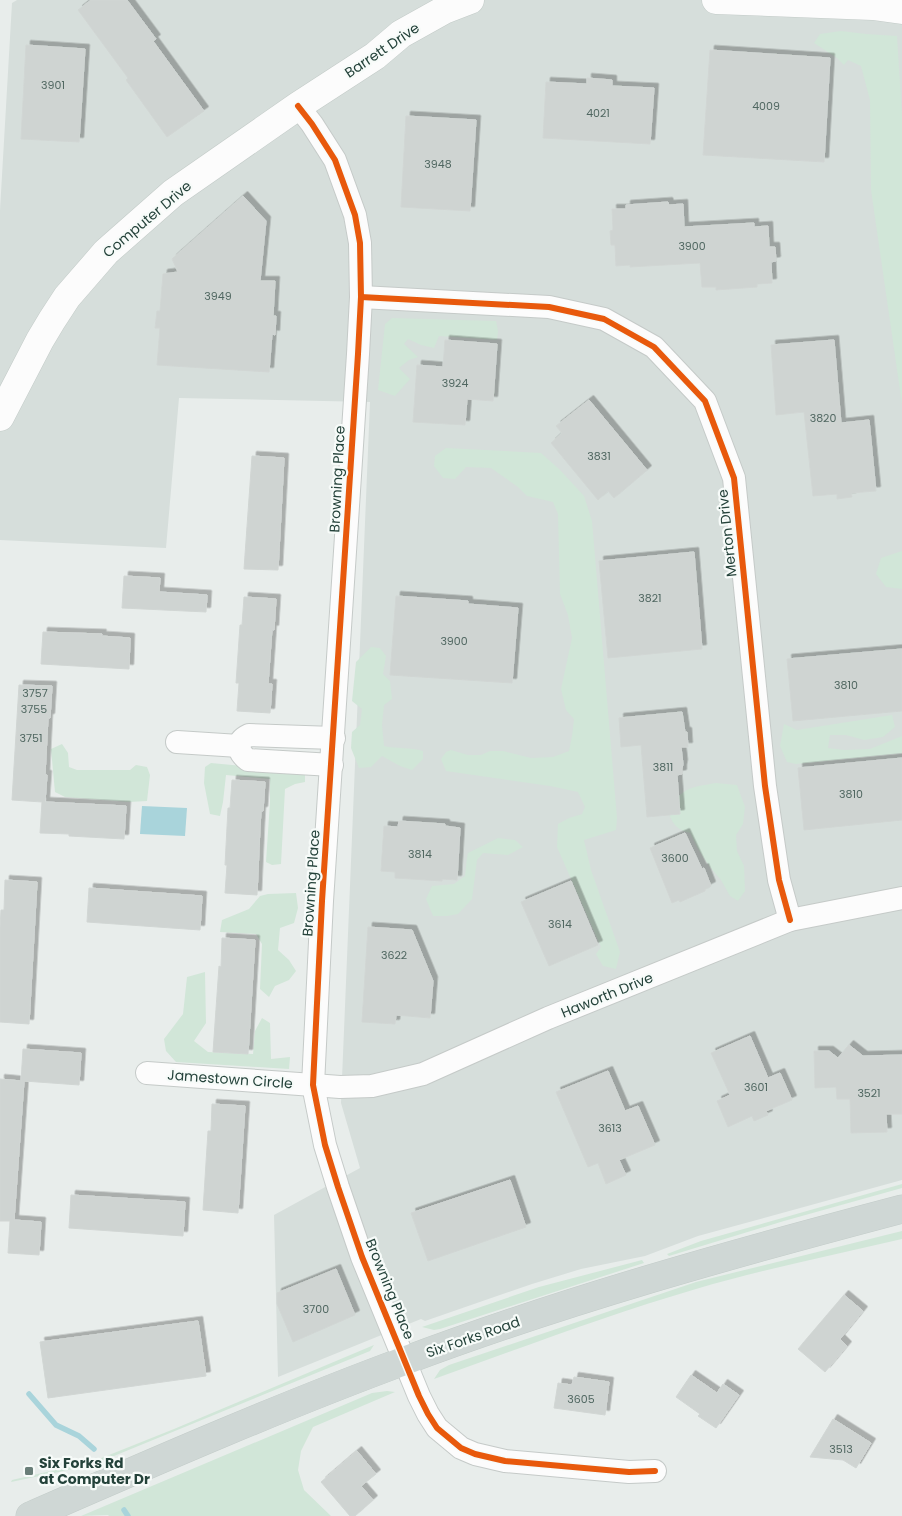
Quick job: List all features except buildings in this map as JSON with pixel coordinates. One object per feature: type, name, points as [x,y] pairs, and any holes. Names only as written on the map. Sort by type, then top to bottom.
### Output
[{"type":"main road","name":"Six Forks Road","points":[[30,1516],[271,1412],[405,1360],[521,1320],[636,1284],[777,1242],[902,1209]]},
{"type":"street","name":"Barrett Drive","points":[[298,106],[375,56],[401,34],[444,10],[470,0]]},
{"type":"street","points":[[716,0],[872,6],[902,10]]},
{"type":"street","name":"Browning Place","points":[[298,106],[335,160],[355,215],[360,243],[361,297],[358,354],[322,901],[313,1085],[325,1145],[362,1257],[419,1396],[437,1428],[460,1448],[475,1454],[505,1461],[629,1472],[655,1471]]},
{"type":"street","name":"Computer Drive","points":[[0,417],[52,320],[67,297],[106,252],[174,193],[298,106]]},
{"type":"street","name":"Merton Drive","points":[[361,297],[549,307],[604,319],[654,347],[705,401],[734,478],[765,786],[780,880],[790,920]]},
{"type":"street","points":[[332,765],[248,760],[240,753],[239,746],[242,740],[249,734],[334,738]]},
{"type":"street","points":[[177,742],[239,746]]},
{"type":"street","name":"Haworth Drive","points":[[313,1085],[340,1087],[372,1086],[423,1074],[537,1023],[790,920],[902,898]]},
{"type":"street","name":"Jamestown Circle","points":[[147,1073],[313,1085]]},
{"type":"shaded area","points":[[17,0],[902,0],[902,1180],[698,1236],[645,1256],[581,1269],[425,1321],[421,1319],[278,1377],[274,1215],[360,1168],[341,1103],[370,402],[179,398],[166,548],[0,540],[0,210],[12,3]]},
{"type":"green space","points":[[841,31],[897,36],[902,116],[902,404],[871,190],[870,100],[861,66],[848,60],[844,65],[837,58],[814,43],[820,34]]},
{"type":"green space","points":[[392,318],[496,321],[497,340],[439,336],[434,348],[408,339],[404,344],[418,357],[409,360],[399,368],[410,379],[395,396],[378,390],[385,324]]},
{"type":"green space","points":[[446,448],[541,453],[584,496],[592,521],[617,818],[616,830],[584,840],[591,870],[620,952],[616,969],[603,966],[596,954],[601,947],[557,847],[558,824],[582,814],[585,807],[578,792],[550,786],[446,771],[441,759],[446,752],[451,750],[468,755],[503,751],[531,758],[553,757],[569,751],[574,719],[566,710],[561,689],[572,638],[568,615],[560,594],[558,514],[553,502],[527,496],[518,487],[491,468],[466,467],[455,479],[443,478],[434,466],[435,456]]},
{"type":"green space","points":[[902,551],[902,589],[886,587],[876,574],[881,558]]},
{"type":"green space","points":[[371,647],[380,648],[386,656],[383,674],[390,681],[392,699],[384,705],[382,725],[384,746],[423,751],[423,759],[412,770],[382,756],[371,767],[359,768],[351,748],[352,732],[360,725],[362,709],[352,701],[356,662]]},
{"type":"green space","points":[[892,715],[895,727],[883,737],[864,740],[846,735],[830,735],[828,748],[844,750],[870,749],[902,736],[902,753],[796,764],[787,762],[780,746],[784,724],[797,730]]},
{"type":"green space","points":[[62,744],[68,753],[69,767],[77,770],[130,770],[136,765],[147,767],[150,775],[147,801],[129,802],[65,797],[55,792],[51,749]]},
{"type":"green space","points":[[211,763],[305,772],[305,782],[285,789],[281,864],[272,865],[266,862],[270,779],[226,775],[220,816],[210,814],[204,783],[205,767]]},
{"type":"green space","points":[[716,783],[737,785],[745,807],[743,824],[736,835],[737,851],[744,866],[745,891],[738,901],[730,896],[721,880],[698,849],[690,833],[681,830],[675,825],[667,808],[688,789]]},
{"type":"green space","points":[[498,838],[515,840],[523,847],[508,855],[483,853],[477,860],[472,899],[458,914],[433,916],[426,899],[432,886],[454,884],[465,876],[468,853]]},
{"type":"green space","points":[[296,893],[298,908],[294,923],[280,928],[278,950],[289,960],[296,971],[289,980],[275,986],[269,997],[260,989],[262,944],[256,934],[220,932],[222,920],[249,909],[260,896]]},
{"type":"green space","points":[[205,972],[206,1023],[194,1041],[208,1052],[253,1054],[255,1031],[262,1018],[270,1023],[271,1059],[290,1057],[289,1069],[176,1062],[166,1051],[164,1039],[183,1014],[187,977]]},
{"type":"green space","points":[[902,1184],[902,1188],[669,1256],[667,1254],[701,1241]]},
{"type":"green space","points":[[902,1231],[902,1239],[696,1289],[597,1321],[434,1379],[440,1370],[449,1365],[696,1282]]},
{"type":"green space","points":[[642,1260],[644,1263],[440,1329],[434,1330],[422,1327],[539,1287]]},
{"type":"green space","points":[[374,1345],[370,1351],[92,1465],[11,1482],[12,1480],[94,1461]]},
{"type":"green space","points":[[395,1392],[313,1427],[301,1451],[298,1470],[304,1490],[331,1516],[81,1516],[372,1393]]},
{"type":"water","points":[[142,806],[187,808],[185,836],[140,834]]},
{"type":"waterway","points":[[29,1394],[56,1425],[79,1436],[94,1449]]},
{"type":"waterway","points":[[124,1510],[128,1516]]},
{"type":"cycle path","points":[[298,106],[335,160],[355,215],[360,243],[361,297],[358,354],[322,901],[313,1085],[325,1145],[362,1257],[419,1396],[437,1428],[461,1448],[475,1454],[505,1461],[629,1472],[655,1471]]},
{"type":"cycle path","points":[[361,297],[549,307],[604,319],[654,347],[705,401],[734,478],[765,786],[779,880],[790,920]]},
{"type":"place","name":"Six Forks Rd at Computer Dr","points":[[29,1471]]}]
